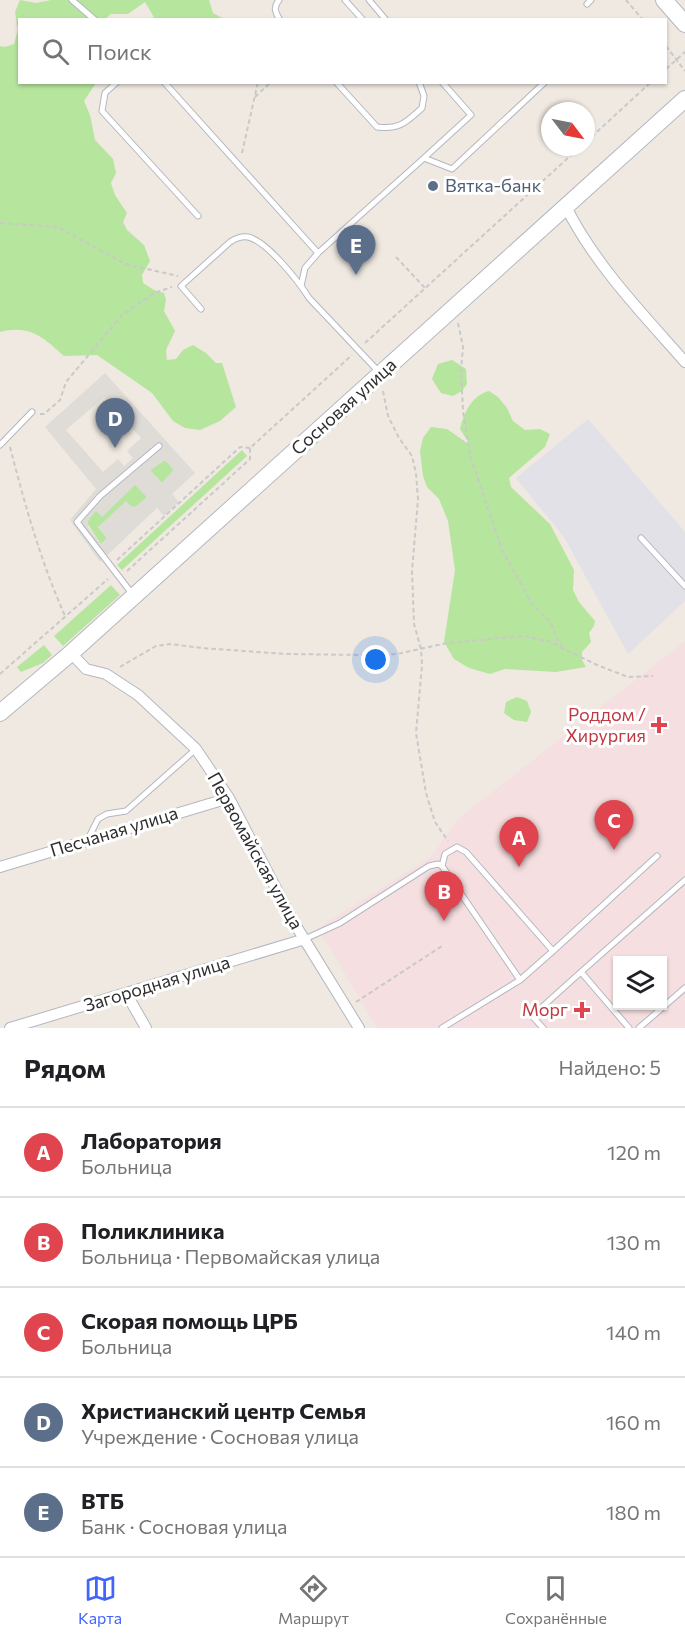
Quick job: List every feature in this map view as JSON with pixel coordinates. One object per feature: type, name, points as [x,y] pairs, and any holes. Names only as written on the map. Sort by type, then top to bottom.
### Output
[{"type":"street","points":[[664,0],[685,24]]},
{"type":"street","name":"Сосновая улица","points":[[0,713],[71,653],[685,99]]},
{"type":"street","points":[[566,207],[581,236],[607,273],[685,362]]},
{"type":"street","name":"Первомайская улица","points":[[71,653],[86,669],[106,674],[138,695],[196,749],[229,798],[305,939],[359,1028]]},
{"type":"street","name":"Песчаная улица","points":[[0,867],[229,798]]},
{"type":"street","name":"Загородная улица","points":[[9,1028],[305,939]]},
{"type":"street","points":[[126,993],[146,1028]]},
{"type":"lane","points":[[72,0],[92,18]]},
{"type":"lane","points":[[279,0],[275,5],[275,13],[279,18]]},
{"type":"lane","points":[[345,0],[361,18]]},
{"type":"lane","points":[[369,0],[384,18]]},
{"type":"lane","points":[[115,84],[105,93],[102,111],[198,216]]},
{"type":"lane","points":[[166,84],[318,253]]},
{"type":"lane","points":[[338,84],[377,127],[391,129],[404,124],[422,108],[424,96],[420,84]]},
{"type":"lane","points":[[301,286],[305,268],[318,253],[471,115],[444,84]]},
{"type":"lane","points":[[424,158],[452,170],[544,84]]},
{"type":"lane","points":[[201,309],[181,286],[230,242],[237,237],[248,237],[263,246],[381,374]]},
{"type":"lane","points":[[0,444],[32,412]]},
{"type":"lane","points":[[134,596],[77,522],[100,496],[159,446]]},
{"type":"lane","points":[[641,537],[685,586]]},
{"type":"lane","points":[[87,840],[98,819],[107,814],[126,811],[196,749]]},
{"type":"lane","points":[[442,866],[443,858],[453,848],[461,847],[553,951]]},
{"type":"lane","points":[[442,1028],[519,980],[657,856]]},
{"type":"lane","points":[[305,939],[340,923],[429,866],[438,864],[442,866],[519,980]]},
{"type":"lane","points":[[543,1028],[532,1016],[685,880]]},
{"type":"lane","points":[[581,972],[629,1028]]},
{"type":"lane","points":[[639,1028],[685,988]]},
{"type":"path","points":[[626,0],[641,18]]},
{"type":"path","points":[[667,47],[685,71]]},
{"type":"path","points":[[667,68],[685,52]]},
{"type":"path","points":[[239,165],[258,84]]},
{"type":"path","points":[[255,97],[269,84]]},
{"type":"path","points":[[595,134],[649,84]]},
{"type":"path","points":[[0,674],[117,576],[250,459],[250,448],[570,156]]},
{"type":"path","points":[[0,223],[58,227],[125,264],[189,278]]},
{"type":"path","points":[[396,257],[425,288]]},
{"type":"path","points":[[32,412],[44,414],[60,400],[66,382],[122,315],[154,293],[166,288],[181,286]]},
{"type":"path","points":[[454,309],[463,347],[461,371],[463,411],[470,455],[502,550],[532,604],[552,623],[557,640],[563,647]]},
{"type":"path","points":[[381,374],[388,416],[399,438],[412,456],[416,473],[418,499],[412,571],[414,624],[422,649],[416,733],[424,783],[435,822],[453,848]]},
{"type":"path","points":[[8,437],[20,488],[50,585],[66,618]]},
{"type":"path","points":[[110,567],[240,447],[250,448]]},
{"type":"path","points":[[106,674],[156,646],[171,644],[286,654],[364,655],[397,654],[447,643],[523,636],[548,641],[628,677],[653,676]]},
{"type":"path","points":[[347,1008],[442,946]]},
{"type":"shaded area","points":[[105,373],[195,473],[172,494],[179,502],[164,516],[157,508],[100,562],[70,520],[96,489],[45,427]],"holes":[[[104,397],[141,438],[127,451],[133,458],[124,466],[118,459],[103,472],[66,430]],[[165,460],[174,470],[162,483],[150,470]],[[135,485],[147,497],[135,507],[126,501],[98,527],[107,538],[101,544],[88,527],[88,520],[96,511],[102,517]]]},
{"type":"shaded area","points":[[588,419],[685,532],[685,601],[628,654],[564,537],[516,478]]},
{"type":"shaded area","points":[[685,641],[685,1028],[377,1028],[318,928],[431,857],[458,819]]},
{"type":"green space","points":[[20,0],[36,3],[51,0],[209,0],[213,13],[222,18],[154,18],[145,2],[128,14],[111,14],[106,18],[18,18],[18,30],[15,12]]},
{"type":"green space","points":[[18,30],[18,84],[95,84],[84,101],[90,115],[95,140],[113,159],[116,173],[111,183],[115,195],[127,213],[123,222],[127,230],[144,245],[150,261],[142,275],[143,283],[164,293],[166,300],[164,311],[175,331],[166,350],[167,360],[176,359],[183,350],[193,345],[216,363],[222,363],[236,407],[220,421],[200,430],[185,428],[173,421],[152,393],[97,355],[64,356],[43,338],[28,331],[0,332],[0,46],[14,44]]},
{"type":"green space","points":[[452,360],[466,369],[467,384],[462,391],[453,396],[441,393],[432,379],[438,364]]},
{"type":"green space","points":[[489,391],[498,397],[507,408],[513,421],[525,430],[540,429],[550,434],[545,447],[509,478],[511,487],[550,524],[574,570],[573,590],[579,602],[595,621],[589,633],[591,642],[582,652],[582,660],[586,667],[556,672],[505,669],[490,674],[469,668],[454,659],[444,642],[455,570],[448,521],[439,499],[427,487],[423,476],[420,451],[423,438],[431,427],[447,429],[470,445],[460,429],[464,417],[473,401]]},
{"type":"green space","points":[[242,450],[247,456],[122,570],[117,565]]},
{"type":"green space","points":[[165,460],[174,470],[162,483],[150,470]]},
{"type":"green space","points":[[135,484],[147,497],[135,508],[131,506],[98,527],[107,538],[101,544],[87,523],[90,517],[96,510],[102,516]]},
{"type":"green space","points":[[111,585],[120,595],[63,646],[54,636]]},
{"type":"green space","points":[[44,645],[52,655],[43,663],[21,672],[17,667]]},
{"type":"green space","points":[[517,697],[527,701],[531,712],[527,722],[514,720],[504,713],[506,702]]},
{"type":"place","name":"Вятка-банк","points":[[433,186]]},
{"type":"place","name":"ВТБ","points":[[356,275]]},
{"type":"place","name":"Христианский центр Семья","points":[[115,448]]},
{"type":"place","name":"Роддом / Хирургия","points":[[659,725]]},
{"type":"place","name":"Скорая помощь ЦРБ","points":[[614,850]]},
{"type":"place","name":"Лаборатория","points":[[519,867]]},
{"type":"place","name":"Поликлиника","points":[[444,921]]},
{"type":"place","name":"Морг","points":[[582,1010]]}]
